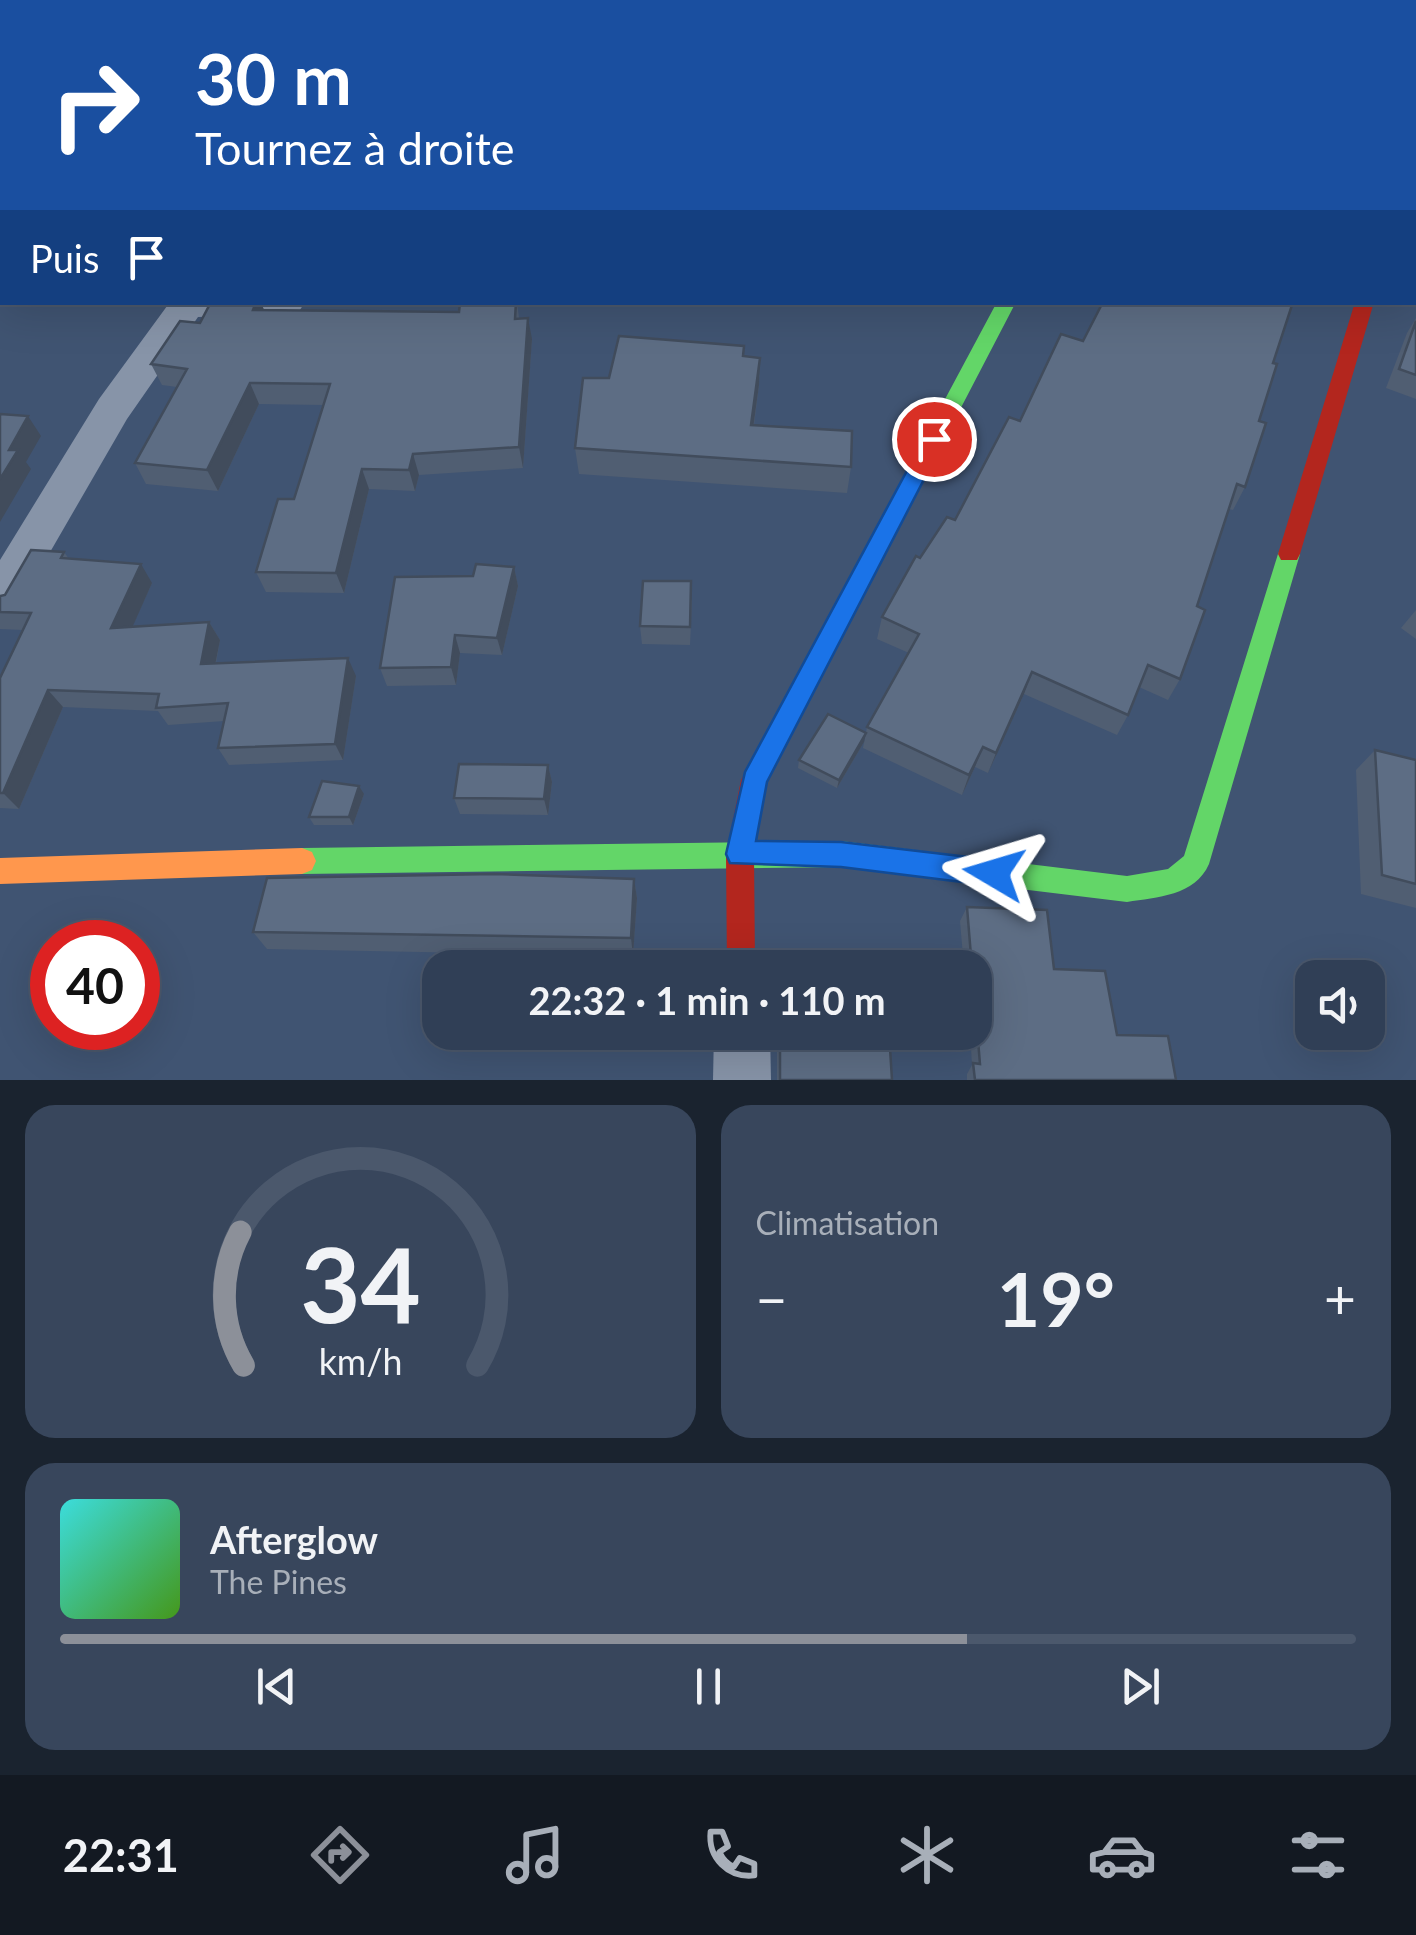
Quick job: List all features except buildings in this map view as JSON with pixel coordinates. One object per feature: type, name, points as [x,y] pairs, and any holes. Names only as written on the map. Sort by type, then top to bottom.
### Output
[{"type":"street","points":[[0,598],[112,409],[179,305]]},
{"type":"street","points":[[741,950],[740,854],[754,780],[1004,305]]},
{"type":"street","points":[[0,870],[112,864],[841,854],[1127,889],[1174,881],[1195,864],[1364,305]]},
{"type":"street","points":[[742,1050],[742,1080]]},
{"type":"traffic: fast","points":[[845,608],[1005,305]]},
{"type":"traffic: fast","points":[[302,861],[841,854],[1127,889],[1174,881],[1195,864],[1289,554]]},
{"type":"traffic: slow","points":[[0,871],[302,861]]},
{"type":"traffic: jam","points":[[1289,554],[1364,305]]},
{"type":"traffic: jam","points":[[741,950],[740,854],[754,780],[845,608]]},
{"type":"route","points":[[934,439],[754,780],[740,854],[841,854],[994,873]]}]
